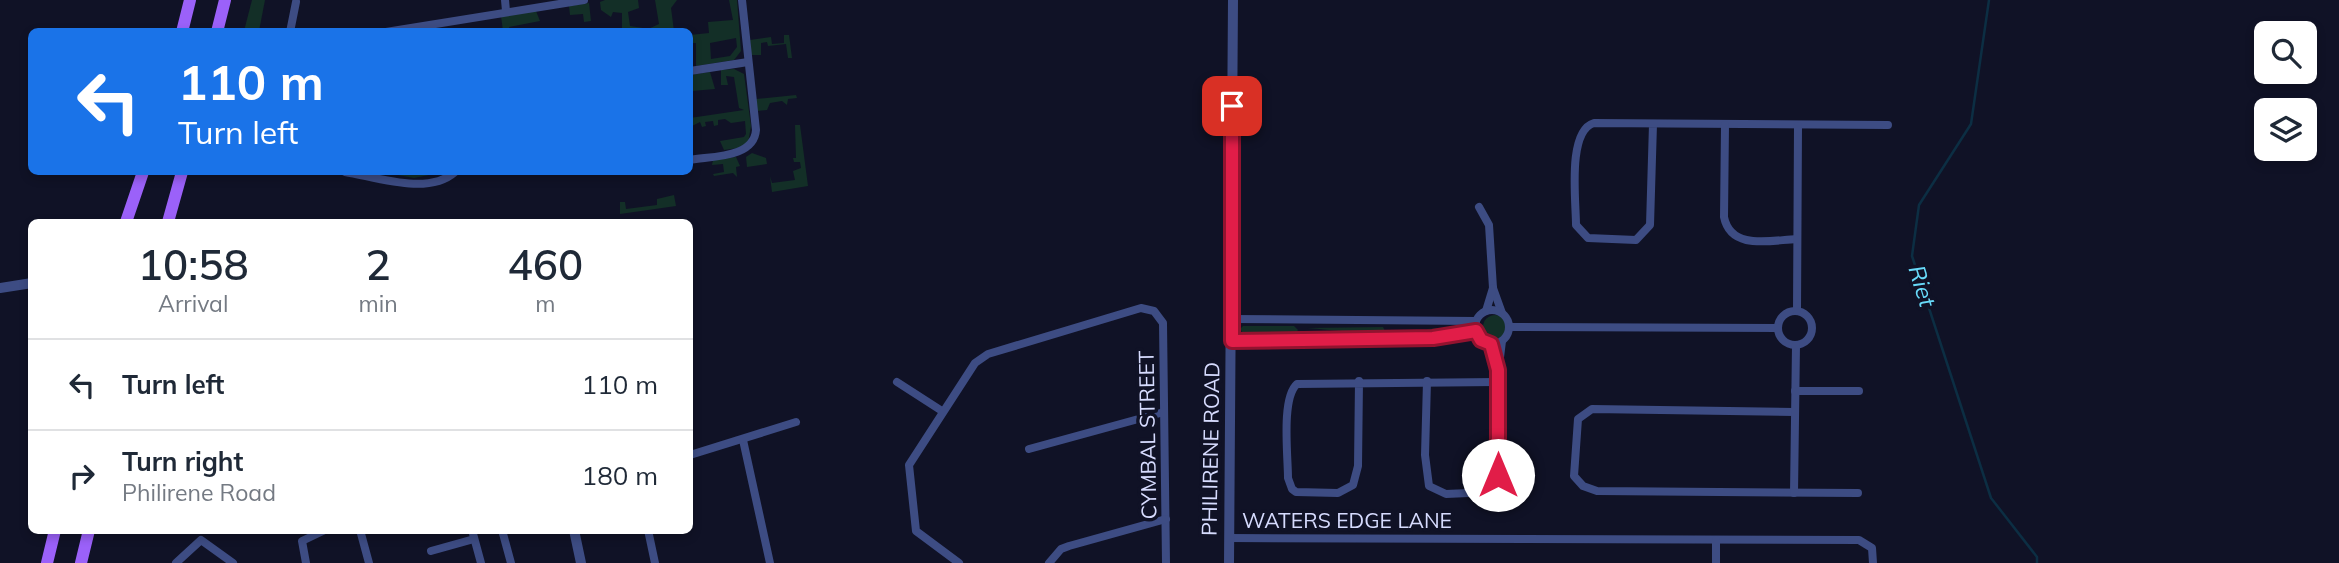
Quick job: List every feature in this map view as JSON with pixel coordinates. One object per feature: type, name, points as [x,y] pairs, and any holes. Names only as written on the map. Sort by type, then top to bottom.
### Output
[{"type":"main road","points":[[183,28],[190,0]]},
{"type":"main road","points":[[218,28],[225,0]]},
{"type":"main road","points":[[127,219],[144,175]]},
{"type":"main road","points":[[135,219],[144,175]]},
{"type":"main road","points":[[170,219],[181,175]]},
{"type":"main road","points":[[47,563],[54,534]]},
{"type":"main road","points":[[81,563],[88,534]]},
{"type":"street","points":[[505,0],[506,11]]},
{"type":"street","points":[[441,27],[506,11],[584,0]]},
{"type":"street","points":[[693,159],[746,149],[754,142],[756,130],[742,0]]},
{"type":"street","name":"PHILIRENE ROAD","points":[[1229,563],[1233,0]]},
{"type":"street","points":[[291,28],[296,2]]},
{"type":"street","points":[[693,71],[748,62]]},
{"type":"street","points":[[1653,124],[1650,225],[1636,240],[1588,238],[1576,225],[1578,138],[1583,129],[1594,123],[1888,125]]},
{"type":"street","points":[[1726,125],[1724,217],[1728,232],[1740,240],[1797,239]]},
{"type":"street","points":[[1797,311],[1798,126]]},
{"type":"street","points":[[364,175],[413,183],[442,179],[449,175]]},
{"type":"street","points":[[1479,207],[1489,225],[1493,288],[1510,327]]},
{"type":"street","points":[[0,288],[28,284]]},
{"type":"street","points":[[1232,320],[1476,320],[1486,311],[1493,288]]},
{"type":"street","name":"CYMBAL STREET","points":[[942,411],[971,367],[988,355],[1133,309],[1154,311],[1163,323],[1166,563]]},
{"type":"street","points":[[1486,311],[1502,313]]},
{"type":"street","points":[[1797,311],[1809,317],[1812,330],[1807,340],[1796,345],[1784,341],[1778,328],[1784,314],[1797,311]]},
{"type":"street","points":[[1301,320],[1302,340]]},
{"type":"street","points":[[1476,320],[1476,331],[1481,340],[1491,344],[1502,341]]},
{"type":"street","points":[[1510,327],[1778,328]]},
{"type":"street","points":[[1427,381],[1426,475],[1429,486],[1446,494],[1487,494],[1494,489],[1498,475],[1497,382],[1502,341],[1510,327]]},
{"type":"street","points":[[1232,341],[1433,338],[1476,331]]},
{"type":"street","points":[[1491,344],[1498,370]]},
{"type":"street","points":[[1794,493],[1796,345]]},
{"type":"street","points":[[1359,381],[1358,466],[1353,485],[1338,493],[1310,494],[1292,489],[1288,478],[1288,408],[1293,388],[1304,382],[1359,381],[1427,381],[1497,382]]},
{"type":"street","points":[[897,382],[942,411],[909,464],[912,510],[914,525],[922,537],[959,563]]},
{"type":"street","points":[[1795,391],[1859,391]]},
{"type":"street","points":[[1794,412],[1592,409],[1578,419],[1573,467],[1577,481],[1597,491],[1858,493]]},
{"type":"street","points":[[1029,449],[1164,412]]},
{"type":"street","points":[[693,454],[796,422]]},
{"type":"street","points":[[743,440],[770,563]]},
{"type":"street","points":[[1049,563],[1061,549],[1166,519]]},
{"type":"street","points":[[306,563],[302,541],[317,534]]},
{"type":"street","points":[[361,534],[369,563]]},
{"type":"street","points":[[432,551],[473,534],[481,563]]},
{"type":"street","points":[[503,534],[511,563]]},
{"type":"street","points":[[575,534],[580,563]]},
{"type":"street","points":[[649,534],[655,563]]},
{"type":"street","name":"WATERS EDGE LANE","points":[[1229,538],[1863,540],[1872,548],[1873,563]]},
{"type":"street","points":[[176,563],[201,540],[233,563]]},
{"type":"street","points":[[1716,540],[1716,563]]},
{"type":"green space","points":[[252,0],[265,0],[260,28],[245,28]]},
{"type":"green space","points":[[638,0],[639,8],[628,12],[630,26],[643,28],[622,28],[622,13],[613,12],[611,17],[601,10],[600,2]]},
{"type":"green space","points":[[655,0],[677,0],[671,8],[674,28],[650,28],[659,24]]},
{"type":"green space","points":[[729,0],[737,0],[741,51],[734,60],[696,66],[696,43],[693,43],[693,35],[709,33],[708,22],[733,20]],"holes":[[[736,38],[737,47],[730,56],[711,59],[710,43]]]},
{"type":"green space","points":[[589,3],[591,21],[584,22],[583,14],[570,15],[569,6]]},
{"type":"green space","points":[[536,11],[540,21],[503,28],[501,16]]},
{"type":"green space","points":[[784,35],[789,35],[792,58],[788,58],[786,44],[768,46],[767,42],[761,43],[761,55],[751,55],[750,40],[771,37],[772,44],[784,43]]},
{"type":"green space","points":[[734,69],[744,74],[751,126],[748,143],[724,150],[720,141],[744,137],[745,121],[731,123],[725,119],[718,120],[718,125],[714,126],[713,121],[705,122],[706,126],[702,127],[700,122],[693,126],[693,118],[744,110],[739,108],[734,77],[726,76],[728,85],[721,85],[721,70]]},
{"type":"green space","points":[[710,72],[715,89],[693,91],[693,75]]},
{"type":"green space","points":[[796,95],[797,98],[788,99],[787,105],[782,101],[770,103],[767,110],[757,111],[756,99]]},
{"type":"green space","points":[[795,125],[800,125],[808,186],[772,192],[770,176],[772,183],[795,180],[793,171],[801,168],[800,162],[794,162],[793,158],[796,158]]},
{"type":"green space","points":[[752,153],[766,158],[767,164],[747,167],[746,157]]},
{"type":"green space","points":[[736,157],[740,166],[736,167],[737,177],[733,173],[714,176],[713,174],[724,172],[723,164],[712,165],[713,160]]},
{"type":"green space","points":[[398,175],[429,175],[414,178]]},
{"type":"green space","points":[[674,195],[676,206],[620,214],[620,202],[625,202],[626,209],[657,205],[657,199]]},
{"type":"green space","points":[[1495,315],[1506,322],[1507,327],[1500,338],[1495,339],[1484,332],[1483,327],[1490,316]]},
{"type":"green space","points":[[1243,326],[1294,326],[1298,330],[1295,334],[1243,333],[1240,329]]},
{"type":"green space","points":[[1472,326],[1430,334],[1427,329]]},
{"type":"green space","points":[[1383,327],[1383,333],[1307,328]]},
{"type":"waterway","name":"Riet","points":[[1989,0],[1971,124],[1919,205],[1912,256],[1991,498],[2037,557],[2037,563]]},
{"type":"route","points":[[1232,106],[1232,341],[1433,338],[1476,331],[1481,340],[1491,344],[1498,370],[1498,475]]}]
